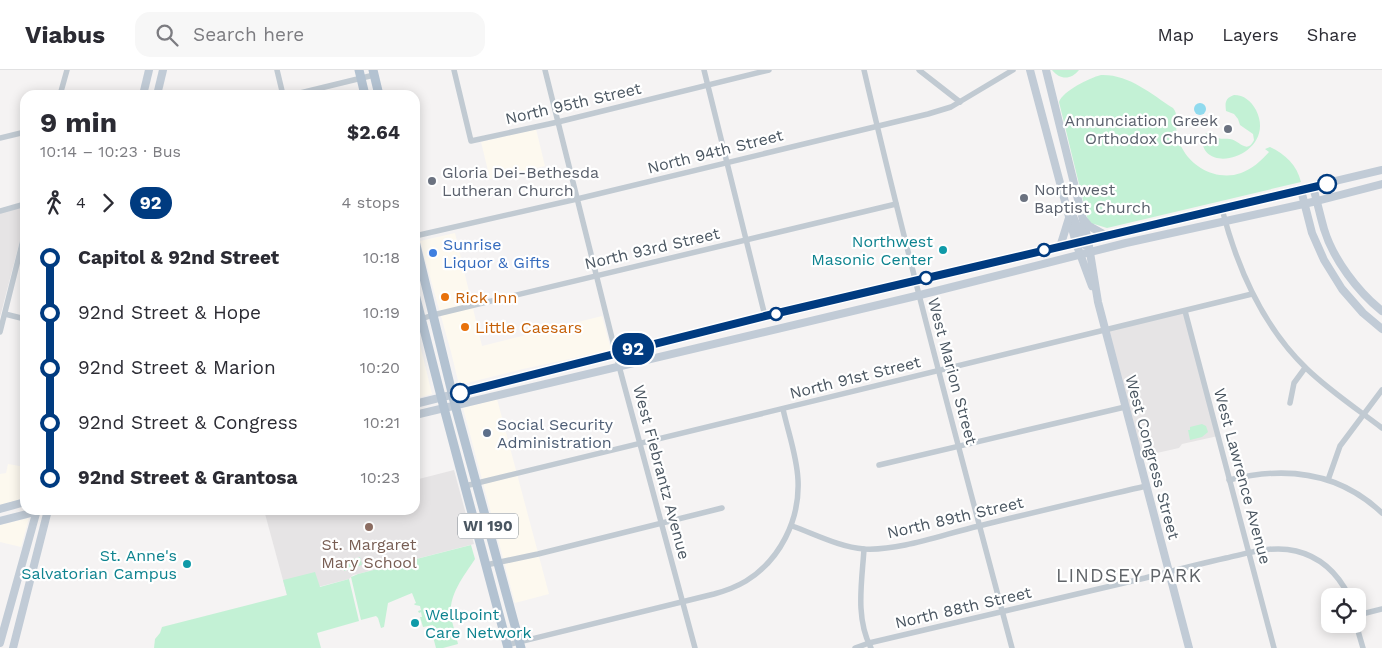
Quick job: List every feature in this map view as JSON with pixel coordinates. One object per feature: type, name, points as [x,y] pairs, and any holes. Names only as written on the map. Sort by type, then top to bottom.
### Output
[{"type":"main road","points":[[144,90],[149,70]]},
{"type":"main road","points":[[158,90],[163,70]]},
{"type":"main road","name":"West Congress Street","points":[[1030,70],[1069,218],[1090,253],[1098,302]]},
{"type":"main road","name":"West Congress Street","points":[[1046,70],[1083,218],[1083,241],[1080,255],[1106,329],[1189,648]]},
{"type":"main road","points":[[373,73],[378,90]]},
{"type":"main road","points":[[360,74],[364,90]]},
{"type":"main road","points":[[420,403],[765,316],[1382,170]]},
{"type":"main road","points":[[420,414],[1382,184]]},
{"type":"main road","points":[[1313,187],[1324,230],[1336,255],[1353,281],[1373,304],[1382,311]]},
{"type":"main road","points":[[1301,190],[1312,234],[1324,260],[1342,289],[1363,314],[1382,329]]},
{"type":"main road","points":[[1066,202],[1073,214],[1083,241]]},
{"type":"main road","points":[[1060,247],[1069,218]]},
{"type":"main road","points":[[1083,218],[1089,226],[1107,236]]},
{"type":"main road","points":[[1312,234],[1324,230]]},
{"type":"main road","name":"WI 190","points":[[420,262],[433,316],[465,486],[507,646]]},
{"type":"main road","name":"WI 190","points":[[420,326],[433,366],[447,396]]},
{"type":"main road","name":"WI 190","points":[[449,406],[469,454],[520,645]]},
{"type":"main road","points":[[0,509],[20,503]]},
{"type":"main road","points":[[0,521],[25,515]]},
{"type":"main road","points":[[1,639],[40,515]]},
{"type":"main road","points":[[14,644],[40,515]]},
{"type":"street","points":[[61,90],[67,70]]},
{"type":"street","points":[[277,70],[282,90]]},
{"type":"street","name":"North 95th Street","points":[[454,70],[471,141],[558,122],[769,70]]},
{"type":"street","name":"West Fiebrantz Avenue","points":[[545,70],[619,366],[695,648]]},
{"type":"street","points":[[704,70],[765,316]]},
{"type":"street","name":"West Marion Street","points":[[864,70],[938,370],[1012,648]]},
{"type":"street","points":[[919,70],[960,102]]},
{"type":"street","name":"North 94th Street","points":[[420,235],[928,114],[951,107],[1013,70]]},
{"type":"street","points":[[308,90],[360,74],[373,73]]},
{"type":"street","points":[[0,138],[20,133]]},
{"type":"street","name":"North 93rd Street","points":[[420,319],[896,204]]},
{"type":"street","points":[[0,211],[20,205]]},
{"type":"street","points":[[1222,209],[1236,258],[1252,294],[1276,332],[1305,368],[1382,428]]},
{"type":"street","points":[[0,332],[20,252]]},
{"type":"street","name":"North 91st Street","points":[[465,486],[1252,294]]},
{"type":"street","name":"West Lawrence Avenue","points":[[1185,310],[1274,648]]},
{"type":"street","points":[[5,314],[20,318]]},
{"type":"street","points":[[1290,403],[1294,384],[1305,368]]},
{"type":"street","points":[[1328,480],[1340,446],[1382,390]]},
{"type":"street","points":[[879,465],[1125,407]]},
{"type":"street","points":[[507,646],[520,645],[728,590],[746,581],[761,570],[783,543],[792,526],[797,502],[798,480],[796,462],[783,409]]},
{"type":"street","points":[[1229,480],[1261,473],[1303,474],[1328,480],[1345,487],[1364,498],[1382,514]]},
{"type":"street","name":"North 89th Street","points":[[792,526],[846,546],[879,549],[903,545],[1146,486]]},
{"type":"street","points":[[486,565],[722,508]]},
{"type":"street","points":[[864,548],[861,617],[870,645]]},
{"type":"street","name":"North 88th Street","points":[[855,648],[1003,611],[1272,549],[1297,551],[1312,556],[1335,574],[1345,588]]},
{"type":"street","points":[[1366,613],[1382,609]]},
{"type":"street","points":[[1359,633],[1363,648]]},
{"type":"street","points":[[1,639],[14,644]]},
{"type":"shaded area","points":[[536,129],[545,166],[490,179],[481,142]]},
{"type":"shaded area","points":[[20,206],[20,240],[0,317],[0,211]]},
{"type":"shaded area","points":[[455,233],[482,346],[602,316],[611,350],[459,385],[420,241]]},
{"type":"shaded area","points":[[1185,311],[1218,436],[1182,444],[1179,448],[1139,457],[1106,329]]},
{"type":"shaded area","points":[[420,345],[432,394],[420,398]]},
{"type":"shaded area","points":[[497,399],[549,594],[515,603],[463,408]]},
{"type":"shaded area","points":[[8,464],[20,466],[20,499],[0,505],[0,474],[6,473]]},
{"type":"shaded area","name":"St. Margaret Mary School","points":[[454,470],[474,544],[353,575],[349,579],[287,595],[265,515],[420,515],[420,479]]},
{"type":"shaded area","points":[[29,518],[21,547],[0,542],[0,525]]},
{"type":"green space","points":[[1052,70],[1079,70],[1073,76],[1066,78],[1058,76]]},
{"type":"green space","points":[[1101,75],[1130,81],[1173,108],[1176,113],[1180,145],[1193,162],[1207,171],[1224,175],[1241,173],[1260,162],[1269,152],[1265,149],[1270,147],[1290,161],[1297,170],[1301,182],[1107,228],[1093,225],[1088,221],[1059,102],[1071,89]]},
{"type":"green space","points":[[1234,95],[1247,99],[1256,110],[1260,125],[1257,139],[1249,149],[1238,156],[1225,159],[1214,157],[1206,151],[1202,139],[1205,134],[1212,132],[1218,138],[1230,139],[1246,147],[1254,140],[1253,134],[1240,125],[1234,114],[1226,111],[1226,101]]},
{"type":"green space","points":[[1202,424],[1206,426],[1208,432],[1202,437],[1190,440],[1188,430],[1190,430],[1190,427]]},
{"type":"green space","points":[[471,545],[475,559],[454,593],[452,601],[451,617],[458,644],[436,648],[432,633],[435,632],[433,625],[423,627],[420,617],[422,617],[421,612],[419,613],[418,611],[421,610],[420,606],[414,604],[416,603],[412,593],[388,603],[384,627],[381,628],[376,616],[361,620],[351,577]]},
{"type":"green space","points":[[360,557],[362,565],[344,571],[345,562]]},
{"type":"green space","points":[[315,572],[320,587],[349,579],[359,621],[317,633],[321,648],[154,648],[155,639],[162,627],[287,595],[283,580]]},
{"type":"water","points":[[1200,103],[1206,109],[1200,115],[1194,109]]},
{"type":"bus line","name":"92","points":[[460,393],[765,316],[1327,184]]},
{"type":"place","name":"Annunciation Greek Orthodox Church","points":[[1228,129]]},
{"type":"place","name":"Gloria Dei-Bethesda Lutheran Church","points":[[432,181]]},
{"type":"place","name":"Northwest Baptist Church","points":[[1024,198]]},
{"type":"place","name":"Northwest Masonic Center","points":[[943,250]]},
{"type":"place","name":"Sunrise Liquor & Gifts","points":[[433,253]]},
{"type":"place","name":"Rick Inn","points":[[445,297]]},
{"type":"place","name":"Little Caesars","points":[[465,327]]},
{"type":"place","name":"Social Security Administration","points":[[487,433]]},
{"type":"place","name":"St. Margaret Mary School","points":[[369,527]]},
{"type":"place","name":"St. Anne's Salvatorian Campus","points":[[187,564]]},
{"type":"place","name":"Wellpoint Care Network","points":[[415,623]]},
{"type":"district","name":"LINDSEY PARK","points":[[1129,575]]}]
